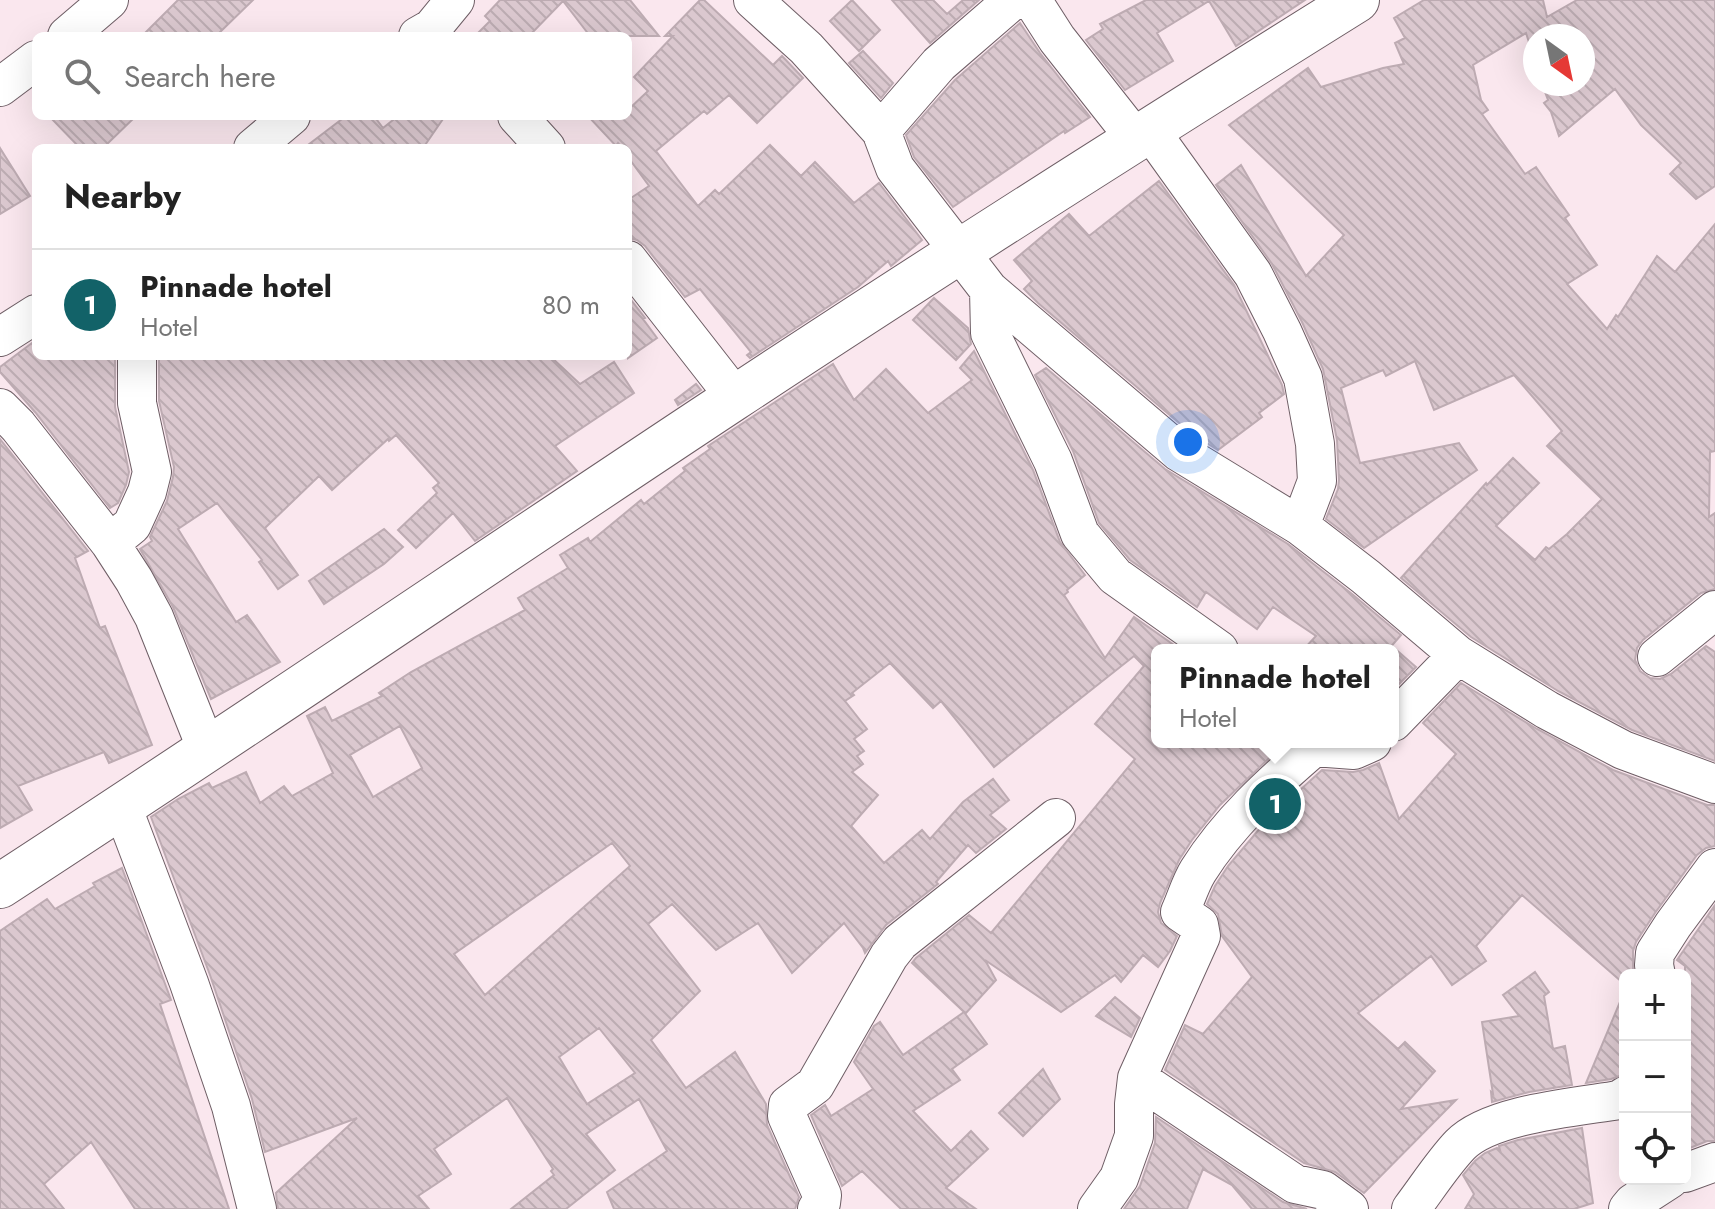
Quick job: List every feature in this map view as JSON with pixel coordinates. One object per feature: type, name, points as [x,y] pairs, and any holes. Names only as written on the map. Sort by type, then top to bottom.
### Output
[{"type":"street","points":[[72,32],[109,0]]},
{"type":"street","points":[[753,0],[806,48],[881,131],[895,168],[989,290],[1179,452],[1300,526],[1458,655],[1547,710],[1623,750],[1715,784]]},
{"type":"street","points":[[881,131],[939,64],[1013,0]]},
{"type":"street","points":[[1032,0],[1057,39],[1142,134],[1253,274],[1303,378],[1315,444],[1317,481],[1300,526]]},
{"type":"street","points":[[0,886],[735,397],[1142,134],[1357,0]]},
{"type":"street","points":[[0,87],[32,63]]},
{"type":"street","points":[[258,144],[286,120]]},
{"type":"street","points":[[521,120],[542,144]]},
{"type":"street","points":[[632,265],[735,397]]},
{"type":"street","points":[[989,290],[990,333],[1053,461],[1080,534],[1115,576],[1211,644]]},
{"type":"street","points":[[0,337],[32,317]]},
{"type":"street","points":[[110,543],[132,525],[152,472],[137,403],[137,360]]},
{"type":"street","points":[[0,408],[18,426],[110,543],[134,580],[154,617],[207,750]]},
{"type":"street","points":[[1657,657],[1715,610]]},
{"type":"street","points":[[1399,716],[1458,655]]},
{"type":"street","points":[[1097,1209],[1119,1178],[1134,1136],[1137,1078],[1201,936],[1199,925],[1180,912],[1195,874],[1221,837],[1308,748]]},
{"type":"street","points":[[122,806],[226,1091],[257,1209]]},
{"type":"street","points":[[817,1209],[822,1195],[787,1116],[788,1105],[815,1085],[900,942],[1056,818]]},
{"type":"street","points":[[1655,969],[1655,953],[1715,868]]},
{"type":"street","points":[[1137,1078],[1295,1184],[1323,1190],[1349,1209]]},
{"type":"street","points":[[1411,1209],[1461,1144],[1477,1133],[1501,1121],[1619,1100]]},
{"type":"street","points":[[1691,1171],[1715,1162]]},
{"type":"street","points":[[1628,1209],[1661,1185]]},
{"type":"building","points":[[178,0],[253,0],[220,32],[146,32]]},
{"type":"building","points":[[500,0],[630,0],[659,36],[632,36],[632,32],[587,32],[563,1],[533,32],[479,32],[490,21],[485,16]]},
{"type":"building","points":[[700,0],[704,0],[773,65],[782,56],[803,78],[757,123],[729,95],[707,114],[704,111],[656,151],[698,206],[715,190],[719,194],[770,145],[801,176],[815,162],[854,203],[879,183],[922,240],[891,266],[888,261],[858,287],[750,358],[747,355],[751,352],[700,289],[685,297],[645,246],[632,239],[632,197],[649,186],[632,163],[632,144],[614,144],[592,120],[632,120],[632,106],[648,91],[634,77],[673,36],[665,36]]},
{"type":"building","points":[[852,0],[880,30],[859,51],[830,21]]},
{"type":"building","points":[[892,0],[933,0],[947,14],[963,0],[979,0],[930,43]]},
{"type":"building","points":[[1146,0],[1305,0],[1236,46],[1209,1],[1157,33],[1173,61],[1125,90],[1086,40],[1103,29],[1100,24]]},
{"type":"building","points":[[1424,0],[1543,0],[1547,17],[1577,0],[1715,0],[1715,186],[1696,199],[1670,174],[1681,163],[1641,125],[1615,89],[1559,136],[1551,112],[1544,103],[1548,100],[1546,96],[1595,96],[1595,24],[1523,24],[1523,35],[1473,65],[1481,100],[1488,110],[1482,114],[1525,174],[1536,167],[1569,215],[1565,218],[1597,265],[1567,284],[1607,329],[1657,256],[1675,272],[1715,224],[1715,451],[1710,452],[1709,517],[1715,513],[1715,589],[1701,593],[1643,640],[1637,648],[1635,660],[1640,671],[1650,678],[1660,679],[1706,646],[1715,652],[1715,761],[1632,730],[1558,691],[1471,637],[1401,578],[1486,483],[1513,458],[1539,483],[1496,526],[1535,560],[1602,499],[1547,446],[1562,431],[1514,375],[1434,410],[1415,361],[1386,376],[1383,370],[1341,388],[1360,463],[1459,443],[1477,470],[1364,548],[1326,519],[1339,480],[1337,440],[1323,369],[1272,264],[1216,185],[1241,165],[1306,276],[1344,235],[1229,125],[1308,68],[1321,87],[1404,64],[1395,43],[1405,38],[1394,18]]},
{"type":"building","points":[[1020,23],[1090,117],[1064,131],[953,207],[914,157],[906,135],[955,80]]},
{"type":"building","points":[[863,51],[893,83],[881,98],[849,63]]},
{"type":"building","points":[[53,120],[132,120],[107,144],[76,144]]},
{"type":"building","points":[[341,120],[377,120],[383,128],[393,120],[442,120],[426,144],[309,144]]},
{"type":"building","points":[[0,148],[30,196],[0,214]]},
{"type":"building","points":[[1159,181],[1234,285],[1284,394],[1259,413],[1262,417],[1218,450],[1192,434],[1038,303],[1024,289],[1032,281],[1014,260],[1069,214],[1089,236]]},
{"type":"building","points":[[934,298],[968,328],[971,344],[956,360],[913,320]]},
{"type":"building","points":[[632,301],[645,318],[657,338],[632,355]]},
{"type":"building","points":[[32,343],[32,360],[115,360],[115,407],[129,472],[118,503],[110,508],[0,372],[0,367]]},
{"type":"building","points":[[974,351],[1033,470],[1060,542],[1085,575],[1064,595],[1105,658],[1134,617],[1172,644],[1151,644],[1151,748],[1280,748],[1220,805],[1179,860],[1158,912],[1161,923],[1177,936],[1158,967],[1143,955],[1121,982],[1115,975],[1061,1012],[985,960],[996,980],[966,1013],[912,963],[969,915],[991,933],[1135,759],[1095,724],[1144,666],[1134,656],[994,767],[941,701],[933,708],[890,663],[852,693],[854,695],[845,701],[867,729],[854,739],[864,751],[857,756],[863,764],[852,772],[878,795],[851,826],[884,863],[922,830],[930,839],[963,802],[993,779],[1009,800],[990,815],[1006,829],[976,853],[968,845],[936,882],[938,884],[886,925],[865,953],[844,923],[792,973],[758,923],[716,950],[672,904],[648,924],[700,991],[651,1040],[686,1088],[735,1052],[766,1104],[767,1125],[799,1197],[795,1209],[614,1209],[607,1192],[667,1151],[639,1099],[586,1134],[615,1170],[566,1209],[511,1209],[554,1175],[507,1098],[434,1149],[451,1174],[418,1196],[429,1209],[278,1209],[276,1193],[357,1118],[265,1152],[252,1099],[210,975],[151,817],[209,783],[212,788],[246,772],[260,803],[284,786],[292,796],[333,773],[307,716],[325,707],[332,721],[382,696],[379,693],[411,672],[525,610],[518,598],[568,568],[560,555],[588,538],[590,542],[641,500],[644,504],[685,471],[683,468],[710,449],[708,446],[833,364],[854,400],[886,369],[928,413],[972,380],[960,368]],"holes":[[[400,726],[422,768],[373,797],[350,755]],[[612,843],[630,866],[485,995],[454,954]],[[599,1028],[635,1073],[587,1104],[559,1057]]]},
{"type":"building","points":[[159,360],[554,360],[580,384],[614,362],[634,393],[555,446],[577,471],[475,541],[453,513],[416,548],[398,530],[437,493],[433,488],[439,483],[396,435],[332,490],[319,476],[265,528],[298,575],[278,589],[259,562],[262,560],[217,503],[178,529],[236,622],[247,615],[280,662],[211,699],[173,607],[140,549],[152,541],[150,537],[167,501],[173,477],[174,467],[159,401]]},
{"type":"building","points":[[1046,368],[1165,469],[1288,544],[1401,635],[1393,644],[1309,644],[1316,636],[1273,607],[1257,629],[1206,592],[1197,607],[1130,560],[1099,523],[1073,451],[1035,375]]},
{"type":"building","points":[[696,384],[701,390],[678,405],[675,400]]},
{"type":"building","points":[[0,439],[88,551],[75,558],[100,628],[105,626],[152,745],[109,763],[104,752],[18,786],[32,810],[0,828]]},
{"type":"building","points":[[384,529],[403,547],[384,564],[324,604],[309,581]]},
{"type":"building","points":[[1399,652],[1416,667],[1399,684]]},
{"type":"building","points":[[1461,683],[1613,770],[1707,805],[1715,805],[1715,846],[1697,855],[1655,913],[1636,942],[1633,969],[1619,969],[1619,979],[1522,895],[1476,946],[1486,961],[1452,985],[1431,956],[1358,1013],[1398,1049],[1405,1042],[1435,1071],[1401,1109],[1456,1100],[1364,1193],[1335,1172],[1304,1163],[1165,1070],[1185,1025],[1203,1034],[1252,977],[1222,936],[1218,914],[1207,904],[1228,866],[1267,820],[1322,770],[1353,772],[1379,763],[1399,819],[1456,754],[1423,723]]},
{"type":"building","points":[[122,868],[171,1000],[160,1004],[229,1209],[135,1209],[91,1142],[44,1184],[64,1209],[0,1209],[0,931],[47,899],[55,909]]},
{"type":"building","points":[[1715,905],[1715,1141],[1691,1148],[1691,969],[1685,969],[1677,960]]},
{"type":"building","points":[[1535,972],[1549,992],[1544,996],[1553,1049],[1565,1046],[1572,1085],[1492,1102],[1482,1022],[1519,1016],[1503,995]]},
{"type":"building","points":[[1115,997],[1140,1018],[1131,1037],[1096,1016]]},
{"type":"building","points":[[1619,1004],[1619,1076],[1586,1083]]},
{"type":"building","points":[[964,1012],[987,1044],[952,1069],[960,1080],[913,1111],[951,1151],[971,1131],[988,1149],[946,1188],[976,1209],[901,1209],[862,1171],[842,1186],[811,1115],[825,1105],[831,1116],[873,1089],[854,1062],[874,1026],[880,1022],[903,1055]]},
{"type":"building","points":[[1043,1069],[1060,1099],[1023,1136],[999,1113]]},
{"type":"building","points":[[1156,1117],[1283,1202],[1307,1209],[1252,1209],[1232,1185],[1203,1169],[1187,1209],[1124,1209],[1140,1186],[1155,1143]]},
{"type":"building","points":[[1582,1128],[1593,1203],[1574,1209],[1465,1209],[1474,1194],[1463,1175],[1485,1153],[1497,1148],[1500,1150],[1499,1146],[1518,1140]]},
{"type":"place","name":"Pinnade hotel","points":[[1275,804]]}]
